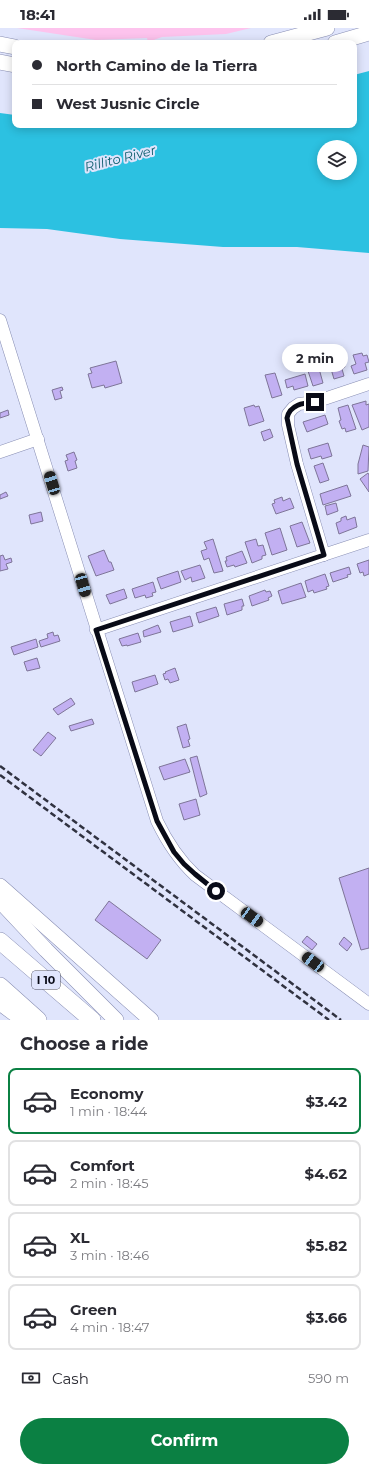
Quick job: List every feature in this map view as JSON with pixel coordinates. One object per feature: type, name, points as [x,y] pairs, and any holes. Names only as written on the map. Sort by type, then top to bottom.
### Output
[{"type":"highway","name":"I 10","points":[[0,941],[92,1020]]},
{"type":"highway","points":[[0,986],[38,1020]]},
{"type":"main road","points":[[282,40],[327,28]]},
{"type":"main road","points":[[345,40],[369,33]]},
{"type":"main road","points":[[0,44],[12,46]]},
{"type":"main road","points":[[0,62],[12,64]]},
{"type":"main road","points":[[0,886],[151,1020]]},
{"type":"main road","points":[[0,901],[46,950],[116,1020]]},
{"type":"main road","points":[[0,1003],[23,1020]]},
{"type":"street","points":[[0,320],[3,342],[38,439],[96,630],[157,821],[174,852],[195,874],[369,1004]]},
{"type":"street","points":[[324,555],[297,464],[288,425],[287,409],[299,404],[315,402],[369,384]]},
{"type":"street","points":[[0,452],[38,439]]},
{"type":"street","points":[[96,630],[369,540]]},
{"type":"shaded area","points":[[17,28],[251,28],[226,34],[162,37],[154,40],[148,40],[147,38],[96,40]]},
{"type":"water","name":"Rillito River","points":[[369,71],[369,253],[297,247],[223,247],[120,239],[47,229],[0,228],[0,113],[12,115],[12,128],[357,128],[357,74]]},
{"type":"building","points":[[362,353],[363,356],[367,355],[369,362],[365,363],[367,370],[354,374],[351,366],[356,364],[353,355]]},
{"type":"building","points":[[338,356],[339,360],[343,360],[345,367],[342,369],[344,376],[334,379],[328,359]]},
{"type":"building","points":[[116,361],[122,383],[105,388],[104,385],[92,388],[88,374],[92,373],[90,368]]},
{"type":"building","points":[[318,365],[323,383],[313,386],[307,368]]},
{"type":"building","points":[[275,373],[282,395],[272,398],[265,375]]},
{"type":"building","points":[[305,374],[308,386],[294,390],[293,386],[287,388],[285,380]]},
{"type":"building","points":[[62,387],[63,390],[60,391],[62,398],[55,400],[52,390]]},
{"type":"building","points":[[366,401],[366,405],[369,404],[369,427],[362,430],[352,405]]},
{"type":"building","points":[[254,405],[255,407],[259,406],[264,421],[249,426],[244,408]]},
{"type":"building","points":[[348,405],[356,429],[346,432],[345,428],[342,429],[339,421],[341,420],[338,408]]},
{"type":"building","points":[[8,410],[9,415],[0,418],[0,413]]},
{"type":"building","points":[[325,415],[328,424],[307,432],[303,422]]},
{"type":"building","points":[[270,429],[273,437],[264,441],[261,432]]},
{"type":"building","points":[[328,443],[332,456],[322,459],[321,456],[311,459],[308,449]]},
{"type":"building","points":[[363,445],[369,447],[368,471],[358,474],[358,464]]},
{"type":"building","points":[[74,452],[77,460],[75,461],[77,468],[68,471],[65,461],[68,460],[66,455]]},
{"type":"building","points":[[323,463],[329,480],[320,483],[314,466]]},
{"type":"building","points":[[368,473],[369,475],[369,492],[360,479]]},
{"type":"building","points":[[347,485],[351,496],[323,505],[320,494]]},
{"type":"building","points":[[6,492],[8,496],[0,499],[0,495]]},
{"type":"building","points":[[282,497],[283,501],[290,498],[294,508],[276,514],[272,504],[275,503],[274,500]]},
{"type":"building","points":[[336,503],[338,511],[327,515],[325,506]]},
{"type":"building","points":[[41,512],[43,521],[31,524],[29,515]]},
{"type":"building","points":[[346,516],[347,520],[355,517],[357,527],[339,534],[336,523],[341,521],[341,518]]},
{"type":"building","points":[[302,522],[310,543],[297,547],[290,526]]},
{"type":"building","points":[[280,528],[287,550],[272,555],[265,533]]},
{"type":"building","points":[[213,539],[223,571],[214,573],[209,558],[204,560],[201,551],[207,549],[204,542]]},
{"type":"building","points":[[256,539],[258,546],[263,545],[266,555],[262,556],[262,559],[252,563],[245,542]]},
{"type":"building","points":[[104,550],[114,570],[96,576],[88,556]]},
{"type":"building","points":[[242,551],[247,563],[235,567],[234,565],[227,567],[225,561],[227,561],[226,557]]},
{"type":"building","points":[[3,555],[5,560],[11,558],[12,562],[6,564],[8,569],[0,571],[0,556]]},
{"type":"building","points":[[369,560],[369,574],[364,576],[363,572],[360,573],[357,564]]},
{"type":"building","points":[[200,565],[205,578],[192,582],[191,577],[185,580],[181,571]]},
{"type":"building","points":[[349,567],[351,574],[347,575],[348,577],[333,582],[330,573]]},
{"type":"building","points":[[178,571],[181,582],[161,589],[157,578]]},
{"type":"building","points":[[325,574],[329,586],[326,587],[327,589],[314,593],[313,590],[308,592],[305,581]]},
{"type":"building","points":[[153,582],[156,592],[152,593],[153,596],[146,598],[145,595],[135,598],[132,589]]},
{"type":"building","points":[[301,583],[306,597],[282,604],[278,591]]},
{"type":"building","points":[[124,589],[127,598],[110,604],[106,595]]},
{"type":"building","points":[[265,590],[266,592],[270,591],[272,596],[268,598],[269,600],[252,606],[249,596]]},
{"type":"building","points":[[242,599],[244,606],[242,606],[242,610],[227,615],[224,604]]},
{"type":"building","points":[[216,607],[219,616],[199,623],[196,613]]},
{"type":"building","points":[[190,616],[193,626],[173,632],[170,622]]},
{"type":"building","points":[[158,625],[161,632],[144,637],[143,631]]},
{"type":"building","points":[[53,632],[54,636],[58,635],[60,641],[41,647],[39,641],[48,638],[47,634]]},
{"type":"building","points":[[138,633],[141,642],[122,646],[119,639]]},
{"type":"building","points":[[36,639],[38,647],[14,655],[11,647]]},
{"type":"building","points":[[37,658],[40,668],[27,671],[24,662]]},
{"type":"building","points":[[175,668],[179,680],[170,683],[168,679],[165,680],[163,674]]},
{"type":"building","points":[[155,675],[158,684],[135,692],[132,682]]},
{"type":"building","points":[[71,698],[75,704],[58,715],[53,709]]},
{"type":"building","points":[[92,719],[94,724],[71,731],[69,726]]},
{"type":"building","points":[[186,724],[190,739],[188,740],[190,746],[183,748],[177,727]]},
{"type":"building","points":[[48,732],[56,738],[41,756],[33,750]]},
{"type":"building","points":[[197,756],[207,794],[200,797],[190,758]]},
{"type":"building","points":[[185,759],[190,772],[164,780],[159,767]]},
{"type":"building","points":[[196,799],[200,815],[184,820],[179,804]]},
{"type":"building","points":[[369,868],[369,948],[361,950],[339,878]]},
{"type":"building","points":[[109,901],[161,940],[147,959],[95,920]]},
{"type":"building","points":[[307,936],[317,944],[312,950],[302,942]]},
{"type":"building","points":[[344,937],[352,944],[347,951],[339,944]]},
{"type":"railway","points":[[0,766],[341,1020]]},
{"type":"railway","points":[[0,775],[329,1020]]},
{"type":"route","points":[[216,891],[184,864],[174,852],[157,821],[107,660],[96,630],[324,555],[297,464],[287,418],[290,411],[299,404],[315,402]]}]
